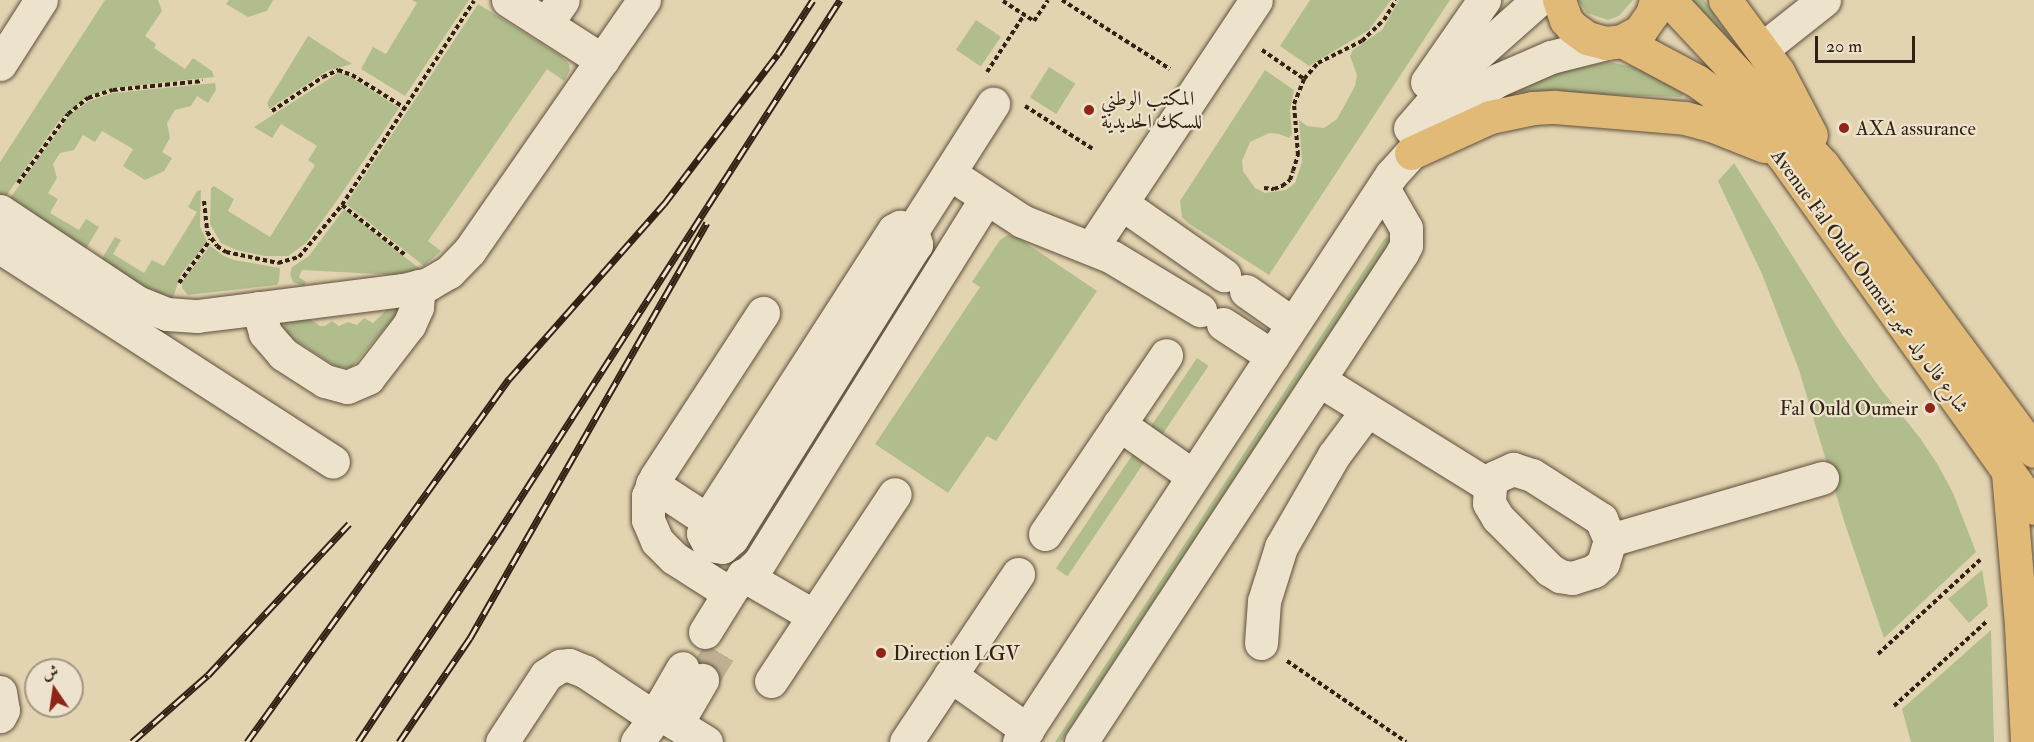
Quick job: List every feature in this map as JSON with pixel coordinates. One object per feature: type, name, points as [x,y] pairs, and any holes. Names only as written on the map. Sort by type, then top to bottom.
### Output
[{"type":"main road","name":"Avenue Fal Ould Oumeir شارع فال ولد عمير","points":[[1559,0],[1566,20],[1587,38],[1614,42],[1697,81],[1757,128],[1784,157],[2034,508]]},
{"type":"main road","points":[[1614,42],[1640,31],[1647,23],[1656,0]]},
{"type":"main road","name":"Avenue Fal Ould Oumeir شارع فال ولد عمير","points":[[1669,0],[1823,165],[2034,452]]},
{"type":"main road","points":[[1725,0],[1762,49],[1800,111],[1823,165]]},
{"type":"main road","points":[[1398,161],[1490,117],[1522,109],[1555,107],[1685,118],[1761,144],[1784,157]]},
{"type":"main road","points":[[2007,471],[2021,626],[2027,742]]},
{"type":"street","points":[[0,64],[41,0]]},
{"type":"street","points":[[508,0],[554,12],[602,60]]},
{"type":"street","points":[[7,200],[137,302],[151,309],[182,316],[258,308],[428,283],[449,272],[470,250],[644,0]]},
{"type":"street","points":[[1092,247],[1256,0]]},
{"type":"street","points":[[1082,742],[1406,245],[1398,161],[1420,97],[1430,76],[1484,0]]},
{"type":"street","points":[[951,675],[1023,736],[1398,161],[1465,65],[1538,0]]},
{"type":"street","points":[[1762,49],[1824,0]]},
{"type":"street","points":[[1398,161],[1451,112],[1498,80],[1551,57],[1614,42]]},
{"type":"street","points":[[652,484],[707,520],[703,534],[709,545],[722,547],[728,544],[916,244],[912,231],[993,105]]},
{"type":"street","points":[[949,173],[986,199],[1041,230],[1092,247],[1132,267],[1272,356]]},
{"type":"street","points":[[715,638],[747,579],[986,199]]},
{"type":"street","points":[[1121,203],[1293,324]]},
{"type":"street","points":[[0,248],[333,462]]},
{"type":"street","points":[[258,308],[265,333],[283,354],[326,381],[347,387],[368,378],[409,325],[428,283]]},
{"type":"street","points":[[763,313],[652,484],[647,508],[648,520],[657,541],[674,558],[747,579],[814,616]]},
{"type":"street","points":[[1045,534],[1166,355]]},
{"type":"street","points":[[1319,380],[1366,412],[1490,486]]},
{"type":"street","points":[[1261,643],[1264,601],[1281,547],[1317,482],[1366,412]]},
{"type":"street","points":[[1119,424],[1194,476]]},
{"type":"street","points":[[1524,470],[1592,511],[1601,519],[1610,540],[1603,563],[1594,571],[1578,578],[1560,576],[1550,570],[1498,518],[1489,503],[1490,486],[1503,471],[1524,470]]},
{"type":"street","points":[[1610,540],[1822,478]]},
{"type":"street","points":[[771,681],[895,494]]},
{"type":"street","points":[[906,742],[1018,574]]},
{"type":"street","points":[[502,742],[546,675],[560,666],[569,665],[586,672],[657,725],[706,742]]},
{"type":"street","points":[[657,725],[663,702],[693,674]]},
{"type":"street","points":[[0,692],[3,711],[0,717]]},
{"type":"path","points":[[204,201],[205,224],[211,239],[218,246],[235,255],[271,263],[285,262],[304,252],[342,205],[475,0]]},
{"type":"path","points":[[1003,1],[1034,21],[1048,0]]},
{"type":"path","points":[[1062,0],[1198,87]]},
{"type":"path","points":[[1264,188],[1274,189],[1290,180],[1296,163],[1294,104],[1304,79],[1318,63],[1362,41],[1384,20],[1396,0]]},
{"type":"path","points":[[1266,53],[1304,79]]},
{"type":"path","points":[[272,111],[338,70],[352,75],[405,108]]},
{"type":"path","points":[[7,200],[64,119],[88,98],[113,90],[203,81]]},
{"type":"path","points":[[342,205],[428,283]]},
{"type":"path","points":[[182,316],[178,292],[180,281],[211,239]]},
{"type":"path","points":[[1878,654],[1983,558]]},
{"type":"path","points":[[1894,706],[1995,614]]},
{"type":"path","points":[[1261,643],[1406,742]]},
{"type":"green space","points":[[105,0],[158,0],[162,11],[145,36],[156,44],[154,48],[185,69],[193,58],[212,71],[214,77],[112,88],[87,96],[58,122],[4,199],[0,196],[0,162]]},
{"type":"green space","points":[[229,0],[273,0],[267,11],[248,17],[226,4]]},
{"type":"green space","points":[[412,0],[469,0],[405,96],[361,69],[373,47],[386,54],[417,3]]},
{"type":"green space","points":[[1310,0],[1391,0],[1369,30],[1309,66],[1280,46]]},
{"type":"green space","points":[[1399,0],[1450,0],[1269,275],[1188,223],[1182,217],[1180,201],[1265,70],[1294,90],[1290,110],[1292,134],[1289,138],[1269,133],[1250,142],[1242,161],[1243,171],[1255,188],[1265,193],[1286,190],[1295,183],[1302,162],[1299,120],[1307,126],[1324,128],[1337,119],[1355,86],[1357,75],[1350,56],[1353,50],[1382,30]]},
{"type":"green space","points":[[1578,0],[1633,0],[1619,16],[1608,20],[1587,13]]},
{"type":"green space","points":[[1687,0],[1704,0],[1747,61]]},
{"type":"green space","points":[[478,4],[561,56],[569,64],[570,70],[564,81],[547,69],[428,241],[441,251],[424,266],[346,204]]},
{"type":"green space","points":[[976,20],[1001,37],[981,67],[956,50]]},
{"type":"green space","points":[[308,36],[352,64],[327,71],[269,109],[267,103]]},
{"type":"green space","points":[[1609,62],[1639,68],[1684,94],[1681,97],[1521,93],[1517,89],[1561,70]]},
{"type":"green space","points":[[1049,67],[1075,83],[1056,114],[1030,98]]},
{"type":"green space","points":[[338,73],[351,77],[399,108],[338,199],[306,243],[288,256],[265,256],[236,250],[221,243],[210,224],[211,188],[214,186],[234,199],[228,211],[270,237],[315,165],[308,160],[317,146],[281,124],[272,138],[254,127]]},
{"type":"green space","points":[[215,83],[216,90],[208,103],[197,96],[191,106],[175,110],[167,123],[170,138],[162,152],[172,158],[164,171],[145,180],[123,166],[133,149],[102,131],[95,142],[83,135],[74,150],[60,153],[53,164],[57,178],[48,193],[58,199],[50,213],[79,230],[86,219],[99,227],[85,250],[8,201],[70,115],[89,101],[113,93]]},
{"type":"green space","points":[[1734,163],[1841,333],[1938,465],[1953,493],[1976,552],[1884,638],[1845,524],[1799,370],[1762,274],[1718,181]]},
{"type":"green space","points":[[201,190],[200,226],[207,242],[181,274],[173,298],[162,299],[101,260],[115,237],[121,240],[113,254],[144,273],[152,260],[164,266],[197,212],[188,207],[197,191]]},
{"type":"green space","points":[[344,209],[420,269],[396,275],[302,270],[299,277],[306,282],[304,286],[293,282],[290,274],[292,267],[309,256]]},
{"type":"green space","points":[[1008,235],[1017,237],[1097,291],[996,441],[987,436],[948,493],[875,444],[980,287],[972,282],[1000,240]]},
{"type":"green space","points":[[1389,237],[1390,242],[1061,742],[1055,742],[1385,238]]},
{"type":"green space","points":[[210,246],[234,260],[280,268],[277,285],[188,295],[182,288],[182,282]]},
{"type":"green space","points":[[395,302],[401,309],[351,368],[337,367],[288,336],[284,328],[287,317],[309,318],[320,326],[325,326],[332,321],[339,326],[348,322],[357,325],[364,318],[373,323]]},
{"type":"green space","points":[[1197,358],[1209,366],[1160,438],[1148,430]]},
{"type":"green space","points":[[1133,454],[1145,462],[1067,576],[1056,568]]},
{"type":"green space","points":[[1982,570],[1988,606],[1969,623],[1948,599]]},
{"type":"green space","points":[[1991,630],[1994,742],[1911,742],[1902,709]]},
{"type":"tunnel","points":[[702,680],[724,644]]},
{"type":"railway","points":[[247,742],[509,379],[664,204],[778,54],[813,0]]},
{"type":"railway","points":[[358,742],[496,536],[840,0]]},
{"type":"railway","points":[[399,742],[470,638],[707,223]]},
{"type":"railway","points":[[132,742],[208,675],[349,524]]},
{"type":"place","name":"المكتب الوطني للسكك الحديدية","points":[[1089,110]]},
{"type":"place","name":"AXA assurance","points":[[1844,128]]},
{"type":"place","name":"Fal Ould Oumeir","points":[[1930,408]]},
{"type":"place","name":"Direction LGV","points":[[881,653]]}]
